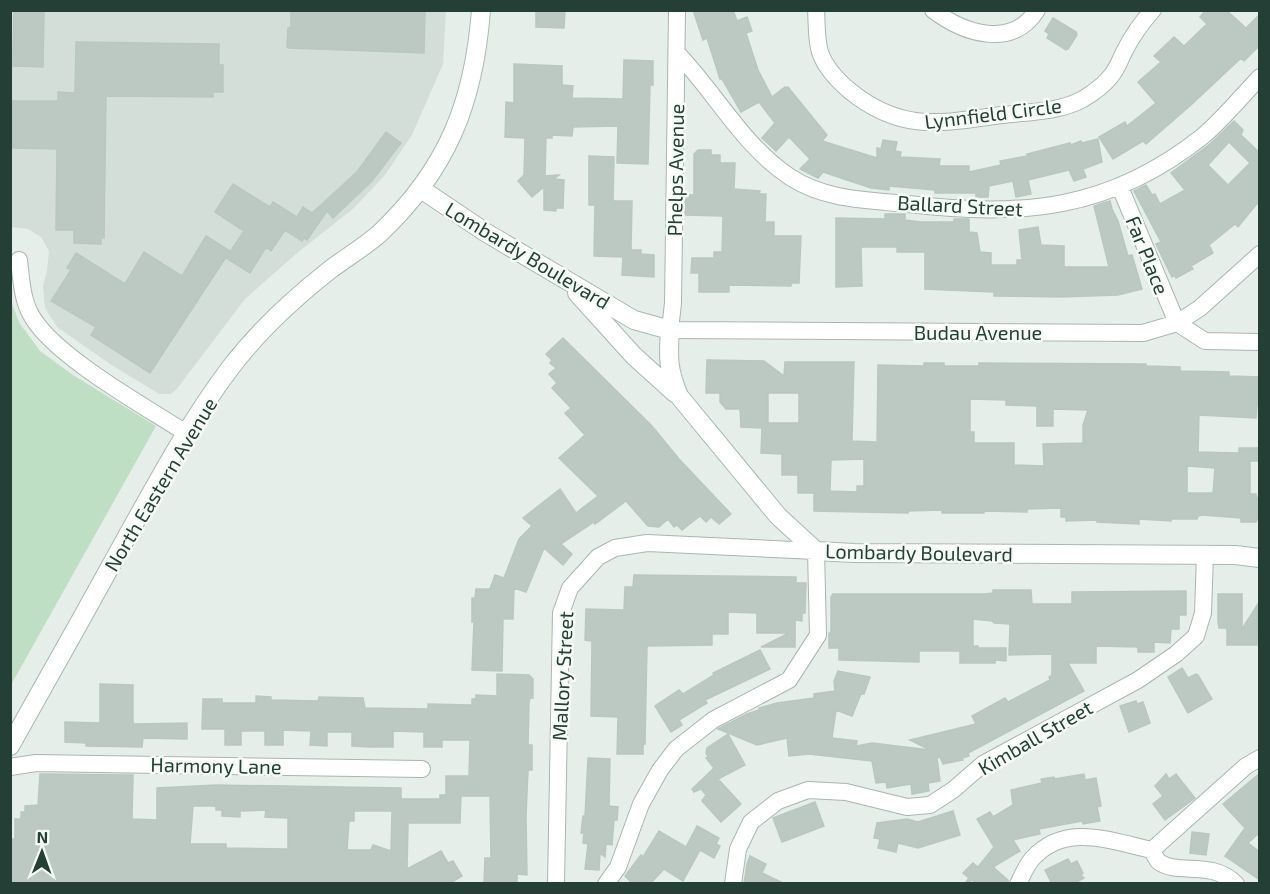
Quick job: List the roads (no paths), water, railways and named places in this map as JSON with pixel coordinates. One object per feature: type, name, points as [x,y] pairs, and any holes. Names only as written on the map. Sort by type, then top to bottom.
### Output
[{"type":"street","name":"North Eastern Avenue","points":[[10,746],[186,433],[232,366],[274,317],[331,269],[378,235],[421,189],[450,143],[465,105],[478,47],[482,10]]},
{"type":"street","name":"Phelps Avenue","points":[[670,330],[673,303],[676,10]]},
{"type":"street","name":"Lynnfield Circle","points":[[816,10],[820,52],[829,69],[841,84],[879,111],[915,123],[940,123],[1057,108],[1081,101],[1112,76],[1131,39],[1153,10]]},
{"type":"street","points":[[933,10],[951,23],[974,33],[993,35],[1012,31],[1030,21],[1037,10]]},
{"type":"street","name":"Ballard Street","points":[[677,53],[764,155],[789,176],[812,189],[837,196],[933,207],[987,210],[1027,210],[1068,202],[1120,187],[1146,175],[1204,135],[1260,78]]},
{"type":"street","name":"Far Place","points":[[1120,187],[1177,323]]},
{"type":"street","name":"Lombardy Boulevard","points":[[421,189],[485,232],[634,320],[670,330],[668,354],[670,375],[679,396],[778,516],[816,551],[866,554],[1235,555],[1260,558]]},
{"type":"street","name":"Budau Avenue","points":[[670,330],[1143,333],[1177,323],[1200,308],[1260,254]]},
{"type":"street","points":[[19,260],[21,284],[30,314],[50,339],[79,363],[186,433]]},
{"type":"street","points":[[565,279],[634,356],[679,396]]},
{"type":"street","points":[[1177,323],[1205,341],[1260,342]]},
{"type":"street","name":"Mallory Street","points":[[556,884],[561,613],[570,588],[598,557],[615,548],[631,545],[681,544],[816,551]]},
{"type":"street","points":[[606,884],[618,867],[641,804],[660,770],[676,749],[712,720],[789,680],[818,635],[816,551]]},
{"type":"street","name":"Kimball Street","points":[[733,884],[738,849],[751,822],[778,801],[808,790],[846,792],[907,807],[930,805],[953,790],[983,764],[1138,680],[1176,654],[1196,636],[1203,613],[1205,555]]},
{"type":"street","points":[[1152,850],[1246,766],[1260,758]]},
{"type":"street","name":"Harmony Lane","points":[[10,767],[36,763],[422,769]]},
{"type":"street","points":[[1018,884],[1031,860],[1046,846],[1060,838],[1096,837],[1152,850]]},
{"type":"street","points":[[1152,850],[1157,861],[1170,867],[1206,868],[1231,878],[1236,884]]}]
